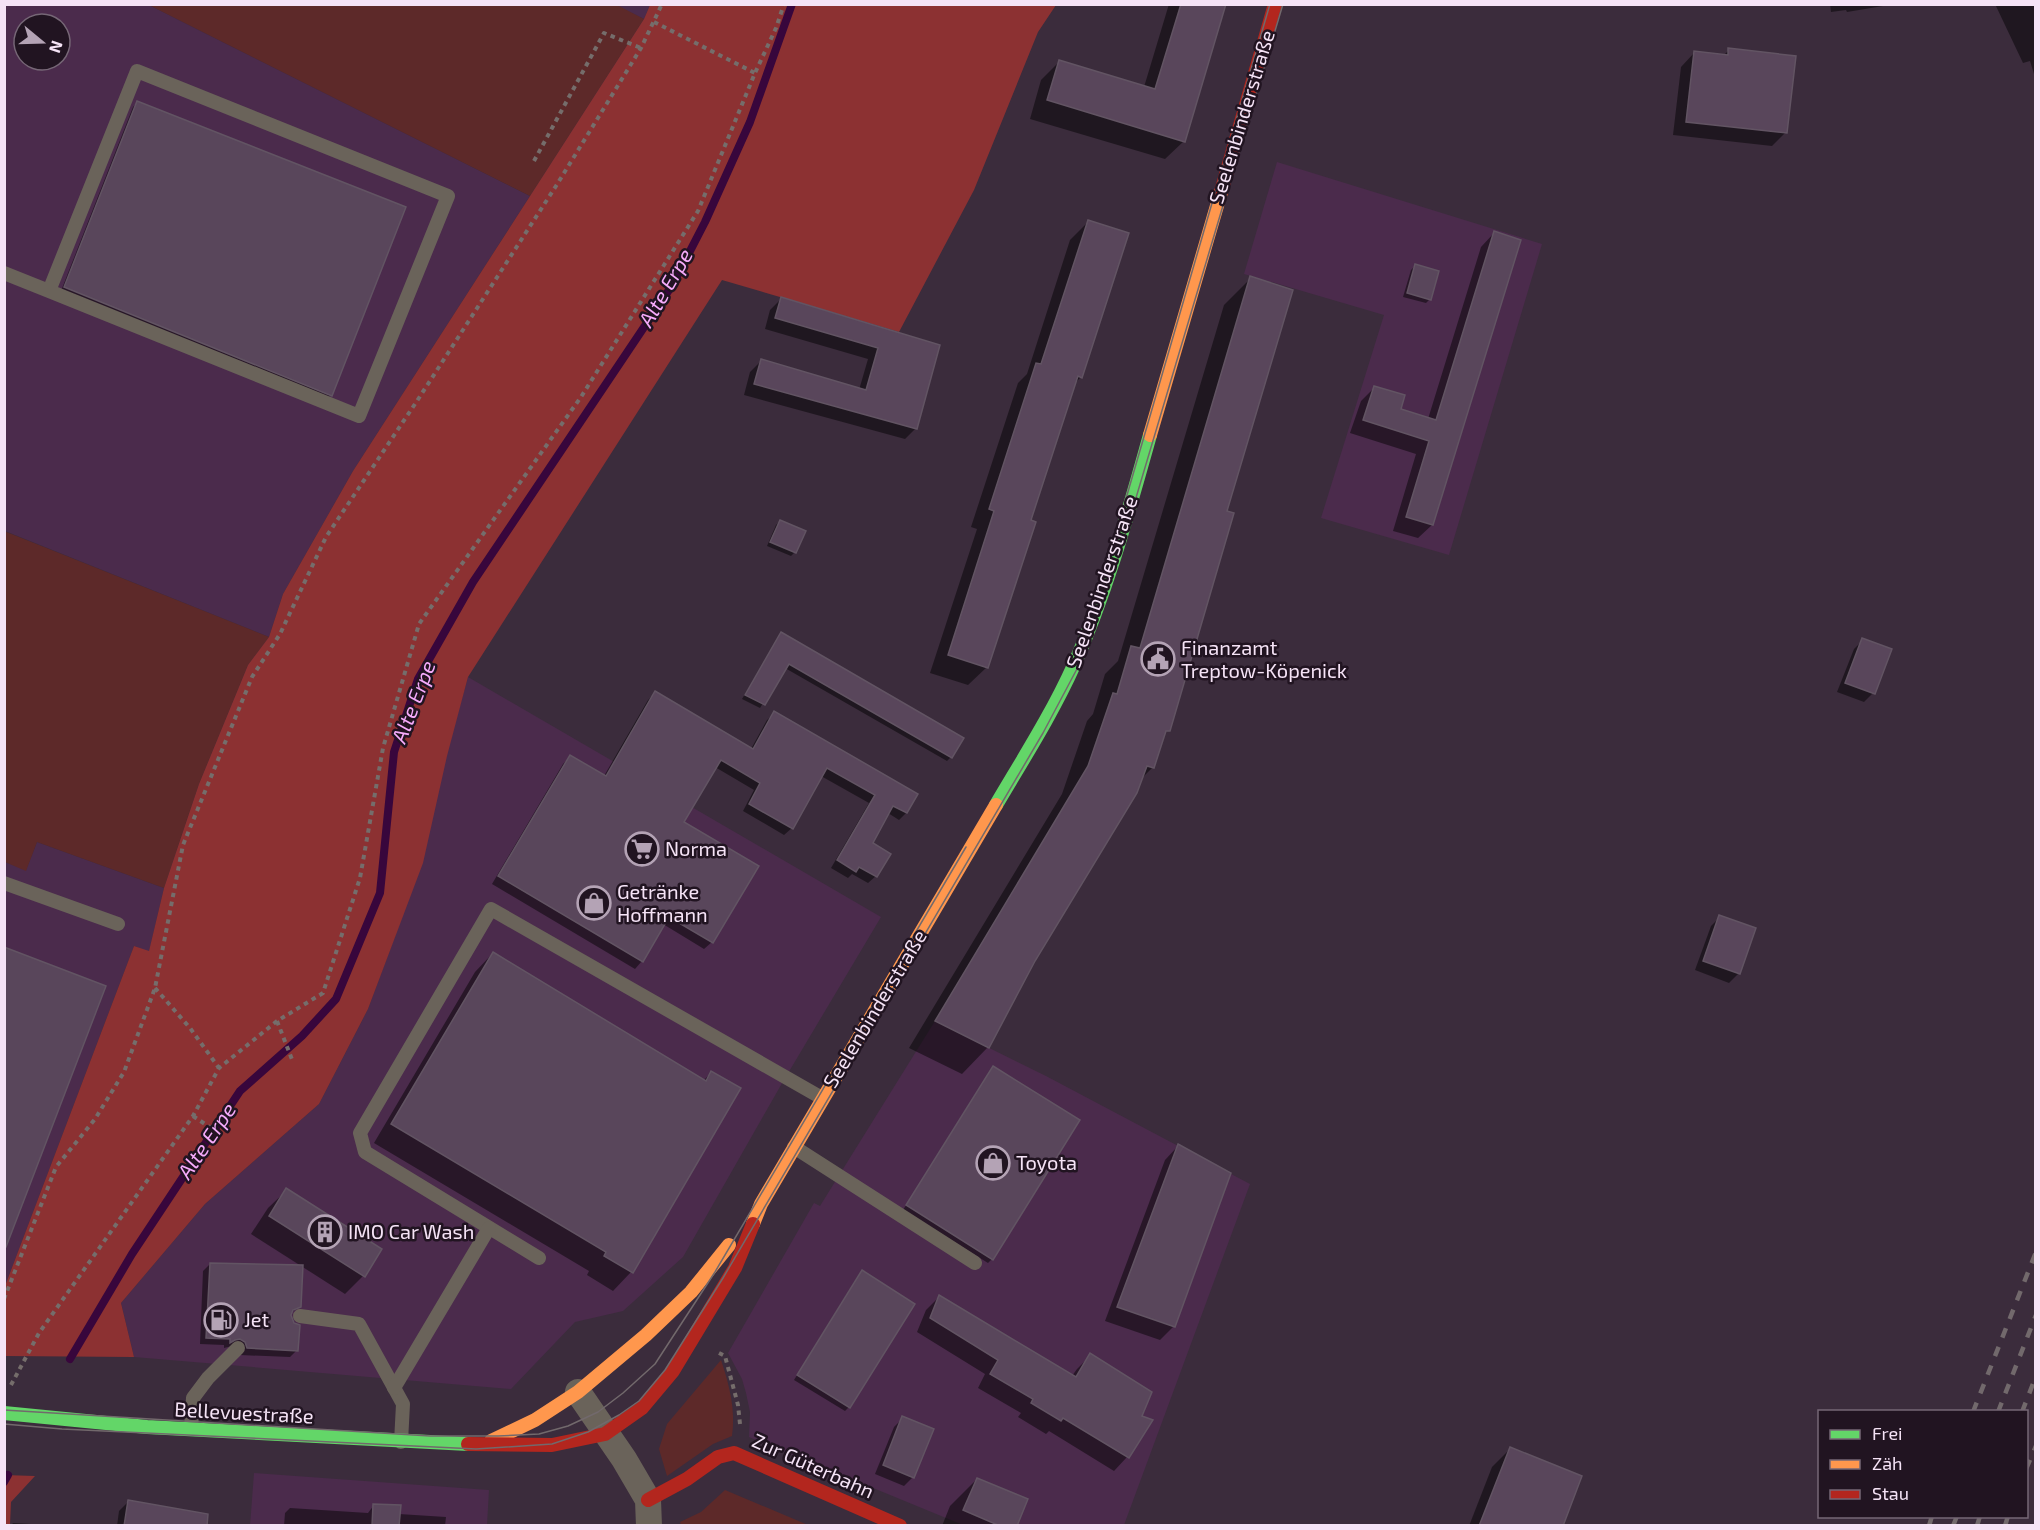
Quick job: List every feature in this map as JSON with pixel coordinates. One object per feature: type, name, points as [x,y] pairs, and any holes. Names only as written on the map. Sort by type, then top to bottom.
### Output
[{"type":"street","name":"Seelenbinderstraße","points":[[481,1445],[535,1420],[578,1392],[646,1335],[691,1292],[761,1204],[1059,699],[1091,626],[1114,557],[1275,4]]},
{"type":"street","name":"Seelenbinderstraße","points":[[481,1445],[552,1445],[605,1434],[642,1408],[673,1371],[735,1268],[761,1204]]},
{"type":"street","points":[[578,1392],[624,1460],[649,1513]]},
{"type":"street","name":"Bellevuestraße","points":[[4,1413],[147,1427],[481,1445]]},
{"type":"street","name":"Zur Güterbahn","points":[[649,1513],[687,1479],[718,1457],[734,1453],[900,1526]]},
{"type":"lane","points":[[4,273],[359,416],[448,196],[137,71],[49,291]]},
{"type":"lane","points":[[4,883],[118,924]]},
{"type":"lane","points":[[539,1258],[365,1152],[360,1133],[491,909],[822,1098]]},
{"type":"lane","points":[[794,1148],[975,1263]]},
{"type":"lane","points":[[394,1388],[489,1228]]},
{"type":"lane","points":[[300,1316],[359,1324],[403,1404],[401,1442]]},
{"type":"lane","points":[[191,1429],[193,1398],[208,1378],[238,1348]]},
{"type":"path","points":[[4,1299],[56,1167],[95,1119],[124,1072],[155,988],[183,845],[252,677],[280,634],[326,537],[556,186],[641,48],[662,4]]},
{"type":"path","points":[[17,1373],[39,1333],[193,1116],[219,1068],[277,1021],[323,993],[360,878],[383,748],[419,624],[581,397],[698,211],[776,28],[784,4]]},
{"type":"path","points":[[654,22],[755,73]]},
{"type":"path","points":[[534,161],[604,33],[641,48]]},
{"type":"path","points":[[155,988],[190,1028],[219,1068]]},
{"type":"path","points":[[277,1021],[293,1062]]},
{"type":"path","points":[[193,1116],[223,1136]]},
{"type":"path","points":[[719,1353],[725,1356],[738,1405],[742,1434],[734,1453]]},
{"type":"shaded area","points":[[615,4],[644,19],[530,196],[149,5]]},
{"type":"shaded area","points":[[4,5],[149,5],[530,196],[353,471],[283,594],[269,637],[5,531]]},
{"type":"shaded area","points":[[615,5],[650,5],[644,19]]},
{"type":"shaded area","points":[[650,5],[1056,5],[1038,32],[974,190],[899,332],[722,280],[468,677],[447,756],[423,863],[368,1009],[319,1104],[205,1204],[121,1303],[134,1357],[5,1356],[5,1286],[134,946],[149,951],[164,888],[199,784],[248,665],[269,637],[283,594],[353,471],[644,19]]},
{"type":"shaded area","points":[[1277,162],[1542,244],[1449,555],[1321,518],[1384,315],[1244,274]]},
{"type":"shaded area","points":[[4,531],[269,637],[248,665],[199,784],[164,888],[37,842],[26,871],[5,862]]},
{"type":"shaded area","points":[[468,677],[881,917],[781,1085],[683,1257],[623,1311],[575,1322],[511,1389],[134,1357],[121,1303],[205,1204],[319,1104],[368,1009],[395,936]]},
{"type":"shaded area","points":[[37,842],[164,888],[149,952],[134,946],[5,1286],[5,862],[26,870]]},
{"type":"shaded area","points":[[935,1021],[1046,1076],[1250,1184],[1124,1525],[963,1525],[749,1437],[750,1412],[746,1393],[742,1379],[728,1353],[814,1203],[820,1206]]},
{"type":"shaded area","points":[[721,1360],[731,1397],[732,1436],[713,1444],[667,1476],[659,1449],[667,1424]]},
{"type":"shaded area","points":[[254,1473],[489,1490],[487,1525],[250,1526]]},
{"type":"shaded area","points":[[4,1475],[35,1476],[11,1502],[10,1525],[5,1525]]},
{"type":"shaded area","points":[[725,1490],[808,1525],[681,1525],[680,1522],[701,1512]]},
{"type":"building","points":[[1181,4],[1226,4],[1185,142],[1047,100],[1059,60],[1155,89]]},
{"type":"building","points":[[1728,48],[1796,56],[1787,133],[1686,122],[1694,51],[1728,55]]},
{"type":"building","points":[[137,101],[406,207],[332,396],[64,287]]},
{"type":"building","points":[[1088,220],[1129,233],[1082,378],[1078,376],[1031,520],[1036,522],[988,668],[948,655],[994,511],[989,509],[1036,363],[1041,364]]},
{"type":"building","points":[[1494,231],[1521,240],[1433,525],[1406,517],[1429,441],[1363,420],[1374,386],[1405,395],[1401,409],[1436,420]]},
{"type":"building","points":[[1415,264],[1439,271],[1431,300],[1407,293]]},
{"type":"building","name":"Finanzamt Treptow-Köpenick","points":[[1250,276],[1293,290],[1227,511],[1234,513],[1170,731],[1166,731],[1154,768],[1147,766],[1137,793],[1035,961],[989,1048],[935,1021],[1088,766],[1113,693],[1117,694],[1131,646],[1140,648]]},
{"type":"building","points":[[781,297],[940,345],[917,429],[754,384],[761,359],[866,390],[878,348],[775,318]]},
{"type":"building","points":[[780,520],[806,531],[796,553],[770,542]]},
{"type":"building","points":[[781,632],[964,738],[952,758],[789,664],[765,705],[745,695]]},
{"type":"building","points":[[1862,638],[1892,649],[1875,694],[1845,683]]},
{"type":"building","points":[[655,691],[753,749],[774,711],[918,794],[907,813],[893,806],[873,843],[891,854],[877,877],[859,867],[856,872],[837,860],[875,795],[827,768],[793,829],[749,804],[760,783],[721,760],[684,822],[759,866],[713,943],[669,917],[643,962],[498,876],[570,755],[606,776]]},
{"type":"building","points":[[1719,915],[1756,928],[1740,974],[1703,961]]},
{"type":"building","points":[[4,947],[106,986],[6,1247],[4,1247]]},
{"type":"building","points":[[493,952],[706,1081],[711,1071],[741,1088],[633,1273],[604,1256],[606,1252],[391,1124]]},
{"type":"building","name":"Toyota","points":[[993,1066],[1080,1120],[993,1260],[906,1205]]},
{"type":"building","points":[[1178,1144],[1231,1173],[1175,1327],[1117,1307]]},
{"type":"building","name":"IMO Car Wash","points":[[286,1188],[382,1249],[365,1277],[269,1216]]},
{"type":"building","points":[[210,1263],[303,1265],[301,1307],[293,1310],[291,1315],[294,1323],[300,1325],[298,1351],[247,1348],[245,1342],[240,1339],[230,1343],[230,1339],[206,1338]]},
{"type":"building","points":[[862,1270],[915,1304],[850,1408],[797,1375]]},
{"type":"building","points":[[939,1295],[1076,1377],[1090,1353],[1152,1392],[1142,1416],[1153,1420],[1129,1458],[1063,1418],[1061,1421],[1031,1403],[1033,1399],[990,1374],[998,1360],[930,1318]]},
{"type":"building","points":[[902,1416],[934,1429],[914,1478],[883,1465]]},
{"type":"building","points":[[1510,1447],[1582,1476],[1563,1526],[1479,1526]]},
{"type":"building","points":[[977,1478],[1028,1499],[1017,1526],[1000,1526],[963,1510]]},
{"type":"building","points":[[128,1500],[208,1514],[207,1526],[124,1526]]},
{"type":"building","points":[[373,1504],[401,1505],[399,1526],[372,1526]]},
{"type":"waterway","name":"Alte Erpe","points":[[70,1359],[132,1254],[240,1091],[302,1036],[336,999],[380,893],[394,752],[418,679],[473,582],[673,284],[705,222],[750,122],[792,4]]},
{"type":"waterway","name":"Alte Erpe","points":[[4,1482],[8,1475]]},
{"type":"tram line","points":[[1102,581],[1270,4]]},
{"type":"tram line","points":[[4,1424],[62,1429],[476,1449],[552,1444],[588,1432],[639,1401],[665,1370],[723,1278],[1043,733],[1078,667],[1116,565],[1283,4]]},
{"type":"tram line","points":[[4,1410],[430,1436],[539,1434],[568,1426],[598,1412],[655,1364],[715,1272],[966,847]]},
{"type":"railway","points":[[1974,1410],[2036,1252]]},
{"type":"railway","points":[[1999,1410],[2036,1315]]},
{"type":"railway","points":[[2023,1410],[2036,1376]]},
{"type":"railway","points":[[2028,1464],[2036,1446]]},
{"type":"railway","points":[[1929,1526],[1931,1518]]},
{"type":"railway","points":[[1953,1526],[1956,1518]]},
{"type":"railway","points":[[1977,1526],[1979,1518]]},
{"type":"railway","points":[[2005,1526],[2007,1518]]},
{"type":"traffic: fast","points":[[996,805],[1056,701],[1086,637],[1116,552],[1150,435]]},
{"type":"traffic: fast","points":[[4,1413],[147,1427],[468,1444]]},
{"type":"traffic: slow","points":[[1150,435],[1221,192]]},
{"type":"traffic: slow","points":[[753,1224],[761,1204],[996,805]]},
{"type":"traffic: slow","points":[[491,1441],[535,1420],[578,1392],[646,1335],[691,1292],[729,1245]]},
{"type":"traffic: jam","points":[[1221,192],[1275,4]]},
{"type":"traffic: jam","points":[[468,1444],[552,1445],[605,1434],[642,1408],[673,1371],[735,1268],[753,1224]]},
{"type":"traffic: jam","points":[[648,1500],[687,1479],[718,1457],[734,1453],[900,1526]]},
{"type":"place","name":"Finanzamt Treptow-Köpenick","points":[[1158,659]]},
{"type":"place","name":"Norma","points":[[642,849]]},
{"type":"place","name":"Getränke Hoffmann","points":[[594,903]]},
{"type":"place","name":"Toyota","points":[[993,1163]]},
{"type":"place","name":"IMO Car Wash","points":[[325,1232]]},
{"type":"place","name":"Jet","points":[[221,1320]]}]
